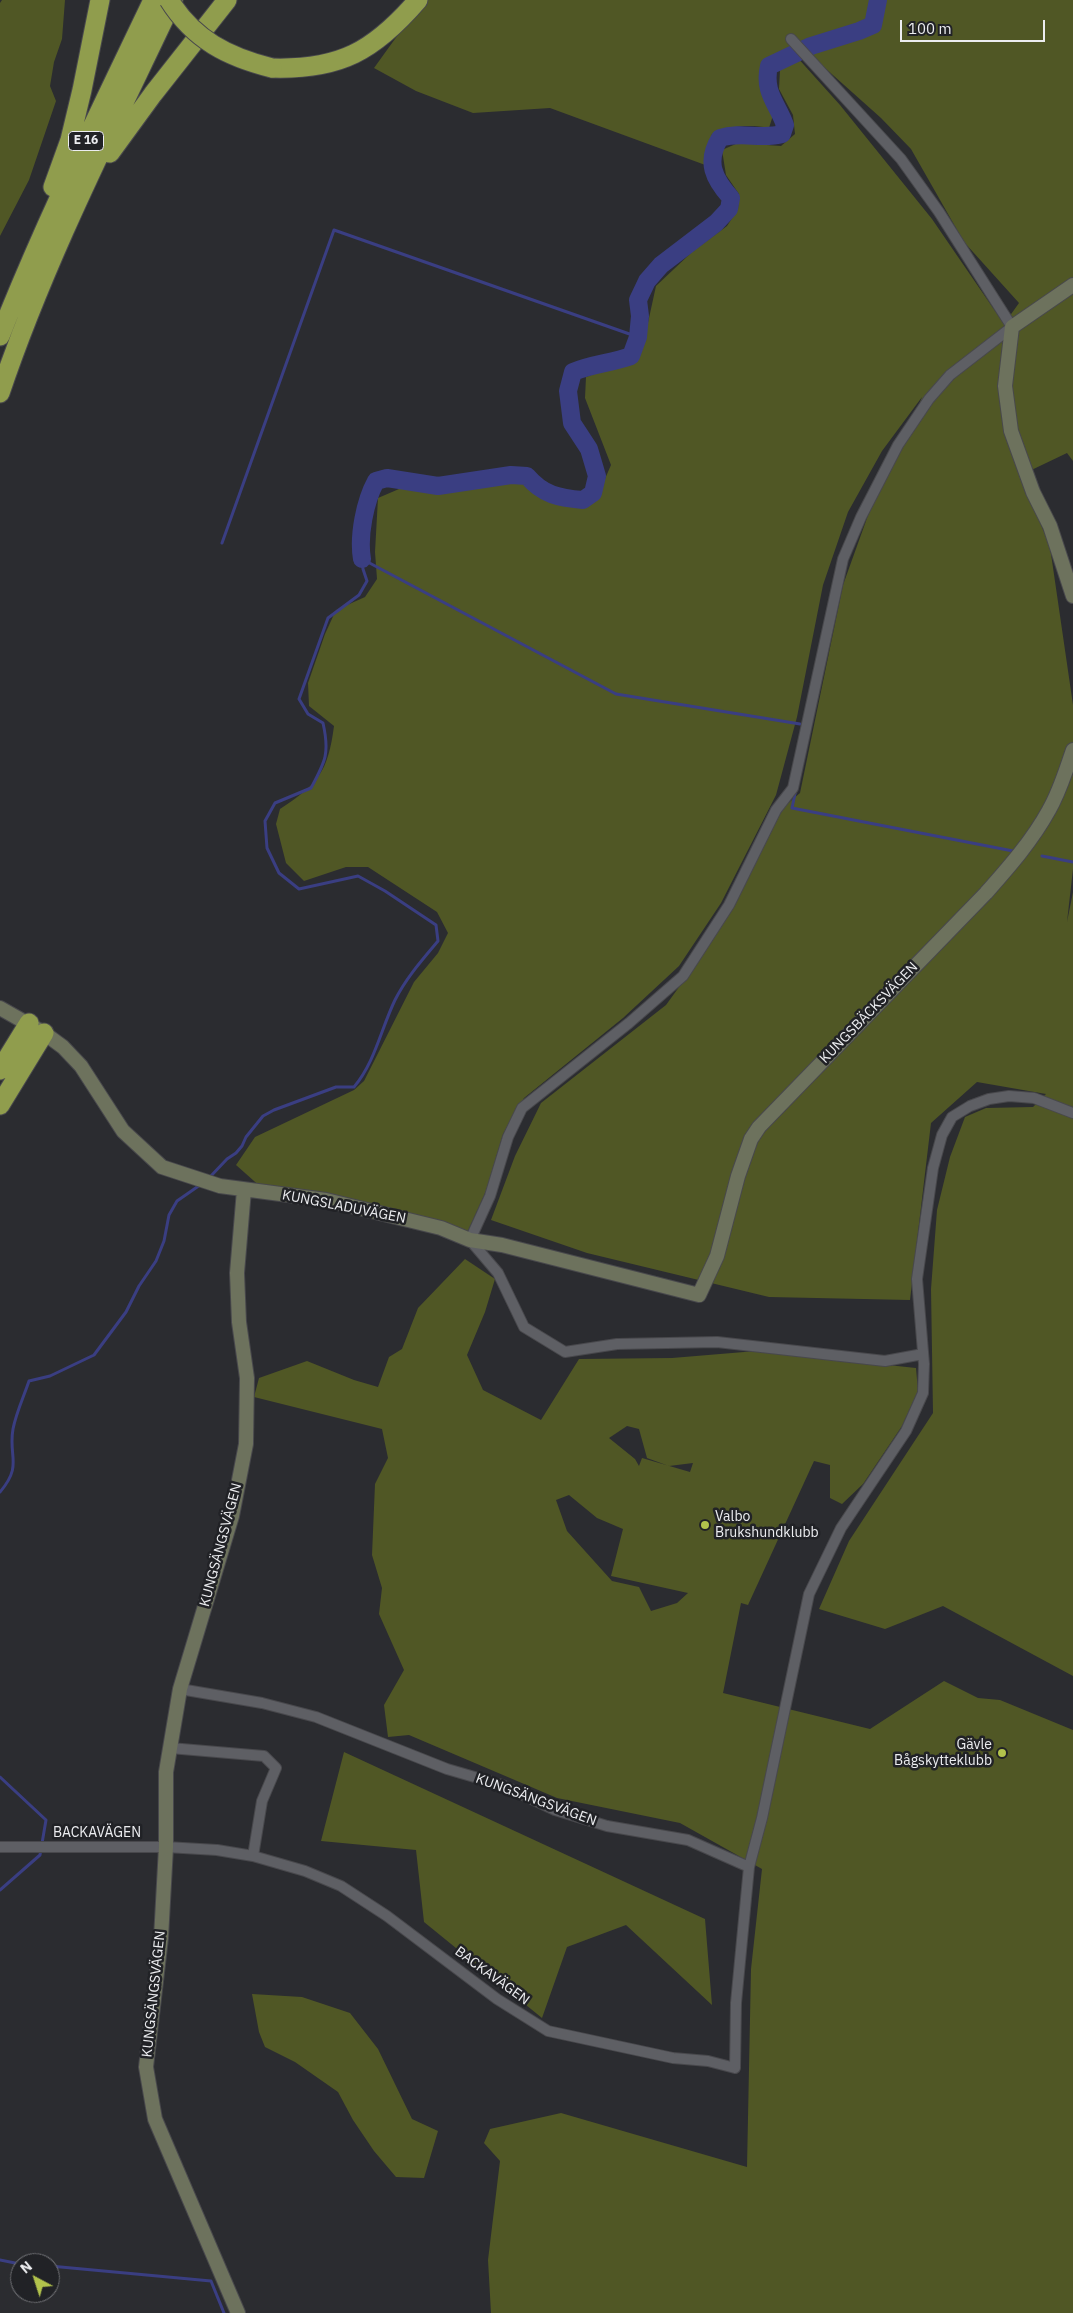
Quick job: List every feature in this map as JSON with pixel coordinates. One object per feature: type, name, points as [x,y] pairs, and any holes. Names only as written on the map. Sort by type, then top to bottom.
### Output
[{"type":"highway","points":[[21,283],[70,140],[100,0]]},
{"type":"highway","name":"E 16","points":[[0,336],[21,283],[153,0]]},
{"type":"highway","points":[[171,0],[189,26],[220,49],[242,60],[272,68],[322,65],[349,57],[390,31],[418,0]]},
{"type":"highway","name":"E 16","points":[[0,393],[16,346],[50,262],[171,0]]},
{"type":"highway","points":[[82,193],[153,94],[228,0]]},
{"type":"highway","points":[[0,1070],[36,1028]]},
{"type":"highway","points":[[0,1105],[36,1028]]},
{"type":"street","points":[[791,38],[812,64],[901,159],[955,236],[1012,327],[1005,386],[1011,431],[1033,492],[1050,526],[1073,596]]},
{"type":"street","points":[[924,1354],[885,1361],[717,1342],[617,1344],[565,1352],[524,1327],[498,1273],[470,1240],[490,1196],[508,1137],[522,1108],[629,1023],[683,976],[729,905],[776,810],[793,788],[843,559],[861,517],[898,445],[929,398],[950,375],[1012,327],[1073,285]]},
{"type":"street","name":"KUNGSBÄCKSVÄGEN","points":[[699,1295],[717,1256],[721,1231],[738,1176],[751,1139],[759,1127],[986,893],[1014,861],[1049,811],[1061,786],[1073,750]]},
{"type":"street","name":"KUNGSLADUVÄGEN","points":[[0,1008],[36,1028],[63,1047],[81,1066],[123,1131],[162,1167],[220,1186],[326,1200],[387,1214],[441,1228],[470,1240],[502,1245],[699,1295]]},
{"type":"street","points":[[749,1867],[762,1818],[772,1760],[809,1594],[841,1528],[909,1425],[923,1393],[924,1354],[918,1279],[933,1168],[942,1136],[952,1117],[970,1106],[989,1099],[1009,1096],[1034,1098],[1073,1113]]},
{"type":"street","name":"KUNGSÄNGSVÄGEN","points":[[238,2313],[155,2119],[146,2067],[162,1938],[166,1847],[166,1772],[180,1689],[232,1516],[246,1444],[247,1378],[239,1322],[237,1272],[244,1190]]},
{"type":"street","name":"KUNGSÄNGSVÄGEN","points":[[180,1689],[262,1703],[316,1717],[446,1769],[502,1785],[555,1810],[607,1826],[688,1840],[749,1867]]},
{"type":"street","points":[[170,1748],[264,1756],[275,1765],[276,1768],[262,1801],[253,1856]]},
{"type":"street","name":"BACKAVÄGEN","points":[[0,1847],[166,1847],[217,1850],[253,1856],[305,1871],[341,1886],[387,1916],[497,1999],[548,2031],[673,2058],[708,2061],[735,2068],[736,2003],[749,1867]]},
{"type":"green space","points":[[2,0],[65,0],[62,39],[54,62],[50,86],[56,101],[29,180],[0,236],[0,3]]},
{"type":"green space","points":[[423,0],[870,0],[868,18],[827,37],[803,42],[767,61],[762,75],[762,87],[766,99],[774,112],[769,128],[740,126],[712,134],[708,147],[708,166],[550,108],[473,113],[416,91],[374,68]]},
{"type":"green space","points":[[882,0],[1073,0],[1073,461],[1067,453],[1021,475],[1050,547],[1073,705],[1073,869],[1067,922],[1073,892],[1073,1676],[943,1606],[885,1629],[819,1609],[849,1541],[933,1413],[931,1289],[937,1210],[950,1157],[965,1117],[986,1108],[1033,1107],[1046,1094],[977,1082],[931,1123],[910,1300],[769,1297],[587,1253],[491,1220],[515,1156],[541,1103],[666,1005],[687,976],[780,810],[800,793],[843,585],[871,507],[901,450],[922,397],[882,451],[848,512],[823,585],[797,717],[776,795],[721,903],[679,966],[623,1018],[524,1098],[503,1134],[486,1191],[466,1235],[263,1189],[236,1165],[255,1137],[354,1090],[364,1081],[414,982],[438,953],[448,933],[437,912],[368,867],[346,867],[304,881],[286,863],[276,824],[280,809],[312,784],[324,766],[328,755],[334,726],[309,706],[308,683],[325,634],[336,610],[365,597],[377,579],[375,552],[378,498],[399,489],[434,489],[513,477],[553,499],[585,507],[601,488],[611,465],[585,398],[586,377],[615,366],[642,350],[656,286],[692,252],[727,226],[738,209],[739,194],[726,175],[722,150],[738,143],[781,146],[795,134],[793,115],[779,89],[780,70],[796,56],[840,105],[932,219],[1004,324],[1019,303],[964,242],[911,149],[881,118],[806,51],[879,27]]},
{"type":"green space","points":[[465,1259],[495,1279],[485,1312],[467,1355],[483,1390],[541,1420],[579,1359],[672,1358],[756,1351],[916,1368],[918,1391],[902,1426],[863,1484],[842,1504],[830,1498],[830,1465],[814,1461],[748,1605],[741,1603],[723,1693],[870,1729],[944,1681],[978,1698],[1000,1700],[1073,1730],[1073,2313],[491,2313],[488,2260],[500,2161],[484,2143],[490,2129],[561,2113],[747,2167],[751,1969],[762,1869],[680,1823],[557,1798],[409,1735],[388,1737],[384,1705],[404,1670],[379,1614],[382,1588],[372,1555],[375,1484],[388,1458],[382,1429],[254,1397],[259,1378],[307,1361],[354,1380],[378,1387],[389,1357],[402,1349],[418,1308]],"holes":[[[627,1426],[639,1429],[647,1458],[667,1465],[642,1458],[639,1466],[635,1459],[609,1438]],[[693,1463],[690,1472],[669,1466]],[[569,1495],[597,1518],[623,1529],[611,1576],[688,1593],[677,1603],[651,1611],[639,1587],[612,1581],[567,1531],[556,1500]]]},
{"type":"green space","points":[[344,1752],[705,1919],[712,2005],[626,1925],[567,1947],[542,2018],[424,1922],[416,1850],[321,1841]]},
{"type":"green space","points":[[252,1994],[302,1997],[350,2013],[378,2049],[412,2119],[438,2131],[424,2178],[396,2177],[374,2151],[353,2120],[338,2092],[295,2062],[265,2047],[259,2032]]},
{"type":"waterway","points":[[362,559],[363,519],[376,481],[387,478],[438,486],[511,475],[527,476],[545,491],[559,497],[583,500],[593,493],[597,476],[589,449],[572,423],[568,391],[573,372],[631,356],[638,337],[640,316],[638,300],[647,281],[661,265],[716,223],[729,209],[731,198],[716,177],[712,163],[715,147],[720,138],[736,135],[774,136],[782,134],[785,125],[769,90],[769,66],[811,46],[873,25],[878,0]]},
{"type":"waterway","points":[[222,543],[334,230],[638,337]]},
{"type":"waterway","points":[[209,1178],[227,1159],[236,1153],[263,1116],[274,1110],[336,1087],[354,1087],[373,1056],[399,992],[438,941],[436,925],[385,891],[358,876],[299,889],[279,873],[267,848],[265,821],[275,803],[311,788],[323,764],[326,750],[323,723],[308,714],[299,699],[328,618],[359,595],[367,581],[362,559],[616,694],[800,724]]},
{"type":"waterway","points":[[796,789],[792,808],[1013,851]]},
{"type":"waterway","points":[[1042,856],[1073,862]]},
{"type":"waterway","points":[[0,1492],[7,1483],[13,1468],[13,1429],[29,1381],[50,1376],[94,1355],[126,1312],[139,1286],[156,1261],[164,1241],[169,1215],[177,1201],[200,1185]]},
{"type":"waterway","points":[[0,1777],[46,1820],[40,1855],[0,1890]]},
{"type":"waterway","points":[[0,2260],[10,2262]]},
{"type":"waterway","points":[[60,2267],[211,2281],[224,2313]]},
{"type":"place","name":"Valbo Brukshundklubb","points":[[705,1525]]},
{"type":"place","name":"Gävle Bågskytteklubb","points":[[1002,1753]]}]
